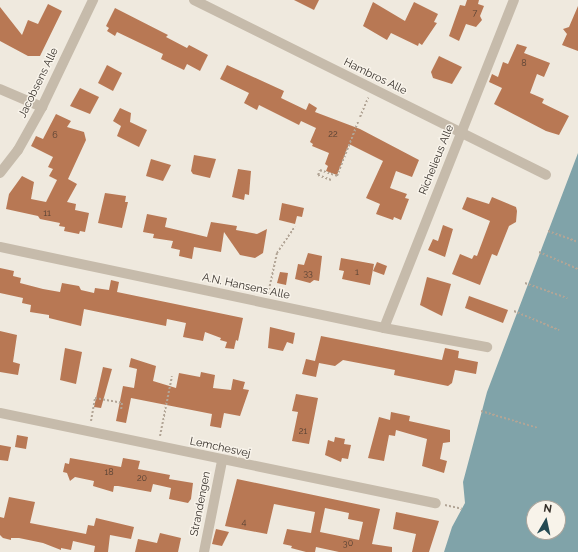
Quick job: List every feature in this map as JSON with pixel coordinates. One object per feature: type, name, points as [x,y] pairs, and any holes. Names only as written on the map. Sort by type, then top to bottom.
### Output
[{"type":"street","name":"Jacobsens Alle","points":[[0,173],[18,150],[42,107],[93,0]]},
{"type":"street","name":"Hambros Alle","points":[[194,0],[546,175]]},
{"type":"street","name":"Richelieus Alle","points":[[384,328],[514,0]]},
{"type":"street","points":[[0,89],[42,107]]},
{"type":"street","name":"A.N. Hansens Alle","points":[[0,247],[384,328],[487,347]]},
{"type":"street","name":"Lemchesvej","points":[[0,413],[222,461],[436,503]]},
{"type":"street","name":"Strandengen","points":[[204,552],[222,461]]},
{"type":"path","points":[[360,117],[372,88]]},
{"type":"path","points":[[330,180],[318,175],[320,170],[337,176],[358,122]]},
{"type":"path","points":[[266,303],[277,253],[295,226]]},
{"type":"path","points":[[548,231],[578,242]]},
{"type":"path","points":[[539,252],[578,269]]},
{"type":"path","points":[[525,283],[567,298]]},
{"type":"path","points":[[514,311],[559,330]]},
{"type":"path","points":[[158,447],[172,376]]},
{"type":"path","points":[[89,432],[95,398],[122,403],[121,410]]},
{"type":"path","points":[[481,411],[538,428]]},
{"type":"path","points":[[450,506],[462,509]]},
{"type":"water","points":[[578,153],[578,552],[444,552],[452,527],[465,503],[463,482],[487,392]]},
{"type":"building","points":[[294,0],[319,0],[314,10]]},
{"type":"building","points":[[467,0],[479,0],[478,4],[484,6],[480,16],[482,20],[476,27],[466,24],[459,41],[449,36],[460,5],[465,6]]},
{"type":"building","points":[[373,2],[405,21],[414,2],[438,14],[434,22],[437,23],[422,45],[419,43],[418,46],[391,33],[387,40],[363,26]]},
{"type":"building","points":[[48,4],[62,11],[40,56],[28,56],[0,41],[0,7],[22,35],[28,20],[38,24]]},
{"type":"building","points":[[578,6],[578,51],[562,45],[567,34],[563,29],[569,27]]},
{"type":"building","points":[[115,8],[168,35],[166,37],[187,48],[189,45],[208,55],[200,71],[187,64],[184,70],[161,59],[163,54],[117,32],[115,36],[107,31],[109,28],[106,26]]},
{"type":"building","points":[[517,44],[527,47],[524,53],[550,63],[544,77],[537,74],[530,93],[544,99],[542,103],[569,116],[559,135],[546,131],[494,104],[502,88],[489,82],[492,74],[498,77],[503,62],[508,64]]},
{"type":"building","points":[[439,56],[462,67],[452,84],[433,78],[431,72]]},
{"type":"building","points":[[107,65],[122,73],[113,91],[98,83]]},
{"type":"building","points":[[227,65],[284,91],[281,98],[306,110],[309,103],[317,108],[315,112],[360,129],[419,160],[412,177],[396,171],[390,188],[407,194],[405,198],[409,199],[401,220],[394,217],[393,220],[376,214],[380,204],[366,198],[383,161],[349,144],[337,175],[326,171],[328,166],[325,164],[329,153],[312,146],[313,144],[310,142],[316,128],[301,121],[299,125],[259,105],[257,110],[244,103],[249,93],[220,79]]},
{"type":"building","points":[[80,88],[99,97],[90,114],[70,106]]},
{"type":"building","points":[[120,108],[131,113],[130,122],[147,130],[139,147],[117,136],[121,126],[113,121]]},
{"type":"building","points":[[56,114],[71,121],[67,127],[84,132],[86,140],[68,179],[77,184],[67,202],[76,204],[75,210],[89,213],[85,232],[80,231],[79,234],[64,231],[65,227],[59,226],[60,223],[40,219],[38,216],[6,209],[9,194],[22,176],[34,182],[31,199],[46,202],[57,180],[49,176],[53,169],[48,167],[53,157],[31,146],[36,136],[43,139]]},
{"type":"building","points":[[194,155],[216,159],[210,178],[193,174],[191,171]]},
{"type":"building","points":[[151,159],[171,165],[163,181],[146,176]]},
{"type":"building","points":[[238,169],[251,171],[249,195],[245,194],[244,200],[232,197]]},
{"type":"building","points":[[105,193],[126,196],[125,202],[128,202],[122,228],[98,223]]},
{"type":"building","points":[[467,197],[489,204],[492,197],[516,207],[517,211],[516,222],[509,226],[497,256],[492,254],[480,285],[452,274],[460,254],[472,259],[474,255],[477,256],[490,221],[462,209]]},
{"type":"building","points":[[282,203],[304,208],[302,217],[297,216],[295,224],[279,220]]},
{"type":"building","points":[[147,214],[167,218],[165,227],[207,237],[211,222],[237,226],[236,230],[257,234],[267,229],[263,253],[255,258],[240,255],[224,232],[221,252],[194,247],[192,259],[179,256],[180,250],[171,248],[173,241],[153,238],[154,234],[143,232]]},
{"type":"building","points":[[443,225],[453,229],[445,257],[428,250],[433,239],[438,241]]},
{"type":"building","points":[[308,253],[322,256],[319,281],[314,280],[310,283],[295,279],[298,264],[304,265]]},
{"type":"building","points":[[341,258],[374,264],[370,285],[342,279],[344,271],[339,270]]},
{"type":"building","points":[[377,262],[387,266],[384,275],[373,271]]},
{"type":"building","points":[[0,268],[14,271],[13,276],[21,278],[20,283],[43,289],[60,292],[62,283],[79,286],[81,290],[94,293],[95,288],[109,290],[111,280],[119,282],[117,292],[243,318],[238,341],[236,340],[234,349],[225,348],[227,342],[205,332],[203,341],[183,337],[186,323],[167,319],[166,326],[84,309],[81,326],[49,318],[49,315],[30,312],[31,305],[22,303],[23,298],[0,293]]},
{"type":"building","points":[[280,272],[288,273],[286,285],[277,283]]},
{"type":"building","points":[[427,277],[451,284],[442,316],[420,305]]},
{"type":"building","points":[[469,296],[508,310],[503,323],[465,308]]},
{"type":"building","points":[[270,327],[295,333],[293,344],[287,342],[283,351],[268,348]]},
{"type":"building","points":[[0,331],[17,335],[13,362],[20,364],[18,375],[0,372]]},
{"type":"building","points":[[321,336],[442,360],[445,348],[459,351],[458,358],[478,362],[476,374],[455,370],[452,383],[448,386],[394,375],[395,370],[343,360],[335,366],[319,363],[316,377],[302,374],[306,359],[315,361]]},
{"type":"building","points":[[65,348],[82,352],[76,384],[60,380]]},
{"type":"building","points":[[131,358],[156,366],[153,381],[176,388],[179,373],[200,377],[201,372],[215,375],[213,388],[231,390],[233,379],[245,382],[243,389],[249,390],[240,416],[224,413],[221,428],[210,426],[212,414],[131,398],[126,423],[116,421],[123,386],[134,388],[137,369],[129,367]]},
{"type":"building","points":[[103,367],[112,369],[101,408],[94,407]]},
{"type":"building","points":[[296,394],[318,398],[309,444],[292,441],[298,412],[292,411]]},
{"type":"building","points":[[391,412],[410,416],[409,421],[450,430],[450,442],[443,443],[440,459],[447,461],[444,473],[422,466],[427,439],[396,430],[395,436],[389,435],[384,461],[368,458],[379,417],[390,420]]},
{"type":"building","points":[[17,435],[28,437],[26,449],[15,447]]},
{"type":"building","points":[[335,437],[345,439],[344,444],[351,445],[348,459],[342,458],[341,462],[325,455],[328,440],[334,442]]},
{"type":"building","points":[[0,445],[11,447],[8,461],[0,460]]},
{"type":"building","points":[[70,458],[121,467],[123,458],[140,461],[138,469],[170,475],[169,479],[193,483],[191,499],[188,503],[169,499],[171,488],[153,484],[151,492],[114,486],[113,492],[93,486],[94,481],[75,477],[70,481],[67,473],[63,472],[65,463],[69,464]]},
{"type":"building","points":[[237,479],[380,509],[372,544],[392,547],[392,552],[339,552],[316,547],[315,552],[306,552],[291,548],[292,546],[283,544],[287,529],[311,533],[315,512],[274,504],[267,534],[225,526]],"holes":[[[325,508],[349,513],[348,519],[363,522],[359,540],[320,532]]]},
{"type":"building","points":[[9,497],[35,502],[30,523],[86,534],[88,525],[94,526],[96,518],[134,527],[131,539],[110,535],[108,552],[94,552],[95,546],[73,541],[71,550],[61,548],[61,550],[43,543],[19,538],[11,538],[11,540],[3,538],[0,535],[0,517],[4,518]]},
{"type":"building","points":[[396,512],[439,521],[429,552],[412,552],[416,534],[393,529]]},
{"type":"building","points":[[216,529],[229,532],[222,546],[212,544]]},
{"type":"building","points":[[160,533],[181,538],[178,552],[135,552],[138,539],[157,543]]}]
